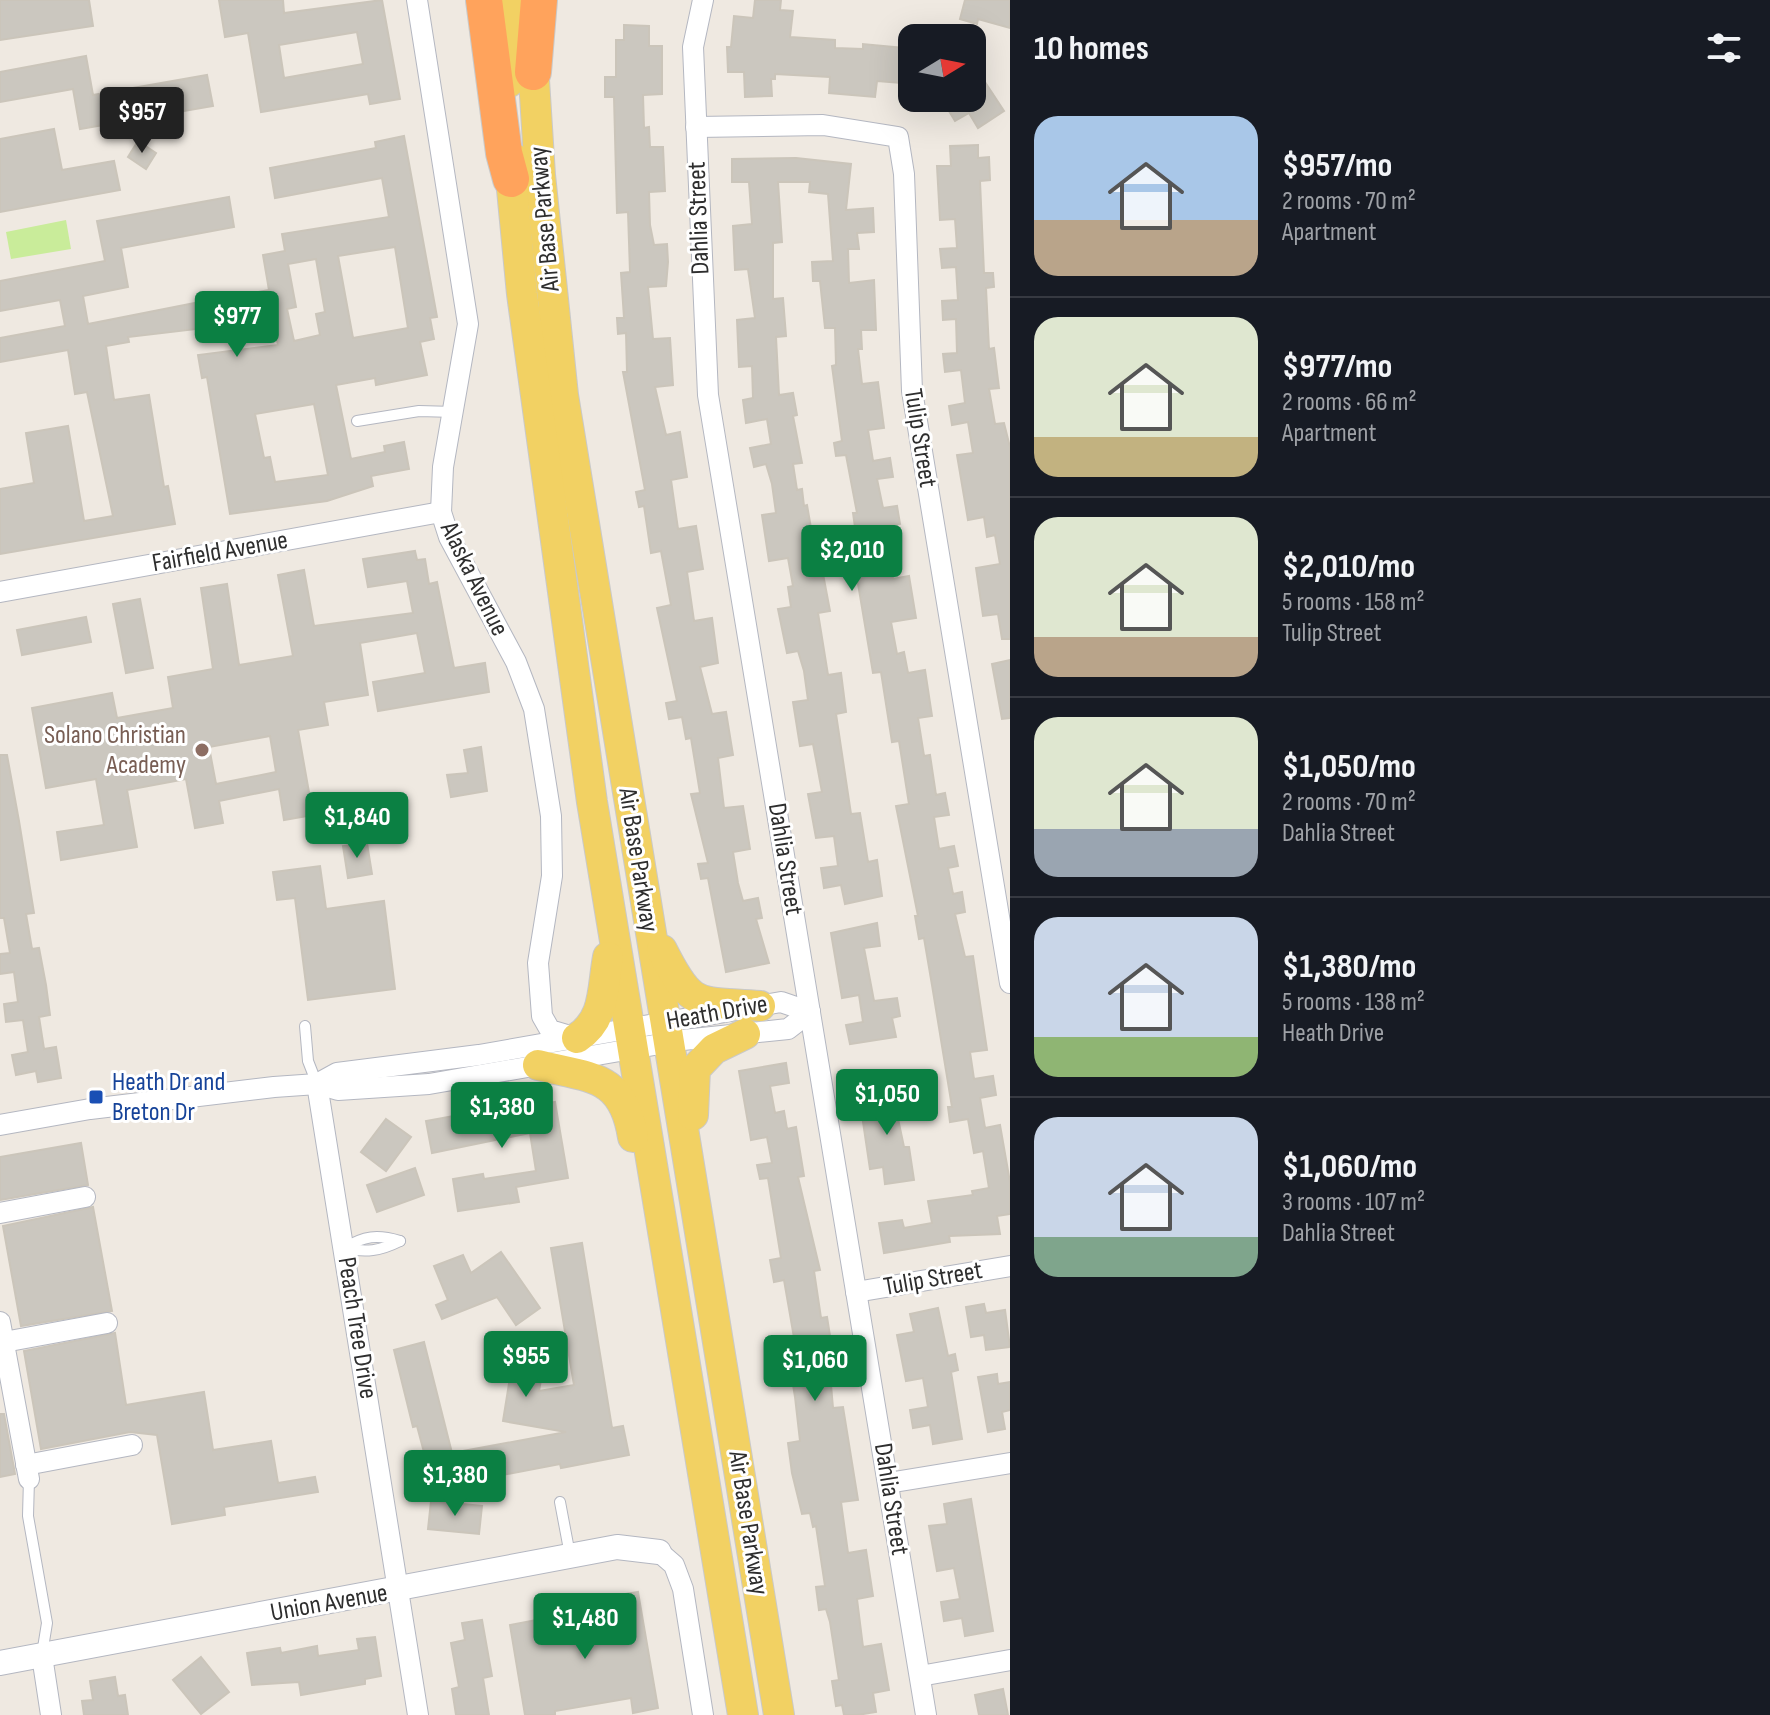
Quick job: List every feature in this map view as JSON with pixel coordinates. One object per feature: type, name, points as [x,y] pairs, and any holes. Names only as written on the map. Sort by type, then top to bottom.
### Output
[{"type":"highway","points":[[484,0],[504,153],[511,179]]},
{"type":"highway","points":[[533,72],[539,0]]},
{"type":"main road","name":"Air Base Parkway","points":[[506,0],[514,153],[511,179],[535,401],[613,928],[743,1715]]},
{"type":"main road","name":"Air Base Parkway","points":[[531,0],[541,191],[563,395],[779,1715]]},
{"type":"main road","points":[[649,923],[681,988],[693,997],[760,1006]]},
{"type":"main road","points":[[577,1038],[591,1028],[599,1014],[613,928]]},
{"type":"main road","points":[[692,1189],[695,1069],[714,1049],[745,1034]]},
{"type":"main road","points":[[538,1065],[595,1077],[616,1092],[624,1105],[630,1120],[647,1221],[676,1310]]},
{"type":"street","name":"Alaska Avenue","points":[[417,0],[465,289],[468,324],[443,467],[441,512],[449,537],[474,589],[528,687],[551,816],[552,876],[538,963],[542,1016],[550,1030],[577,1038]]},
{"type":"street","name":"Dahlia Street","points":[[703,0],[693,47],[708,395],[926,1715]]},
{"type":"street","name":"Tulip Street","points":[[696,127],[823,125],[898,137],[904,174],[912,391],[1010,983]]},
{"type":"street","name":"Fairfield Avenue","points":[[0,592],[441,512]]},
{"type":"street","name":"Heath Drive","points":[[0,1125],[120,1105],[317,1084],[338,1090],[407,1086],[538,1065],[631,1038],[781,1002],[810,1012]]},
{"type":"street","name":"Heath Drive","points":[[666,1032],[745,1034],[788,1029],[810,1012]]},
{"type":"street","name":"Heath Drive","points":[[317,1084],[337,1073],[426,1063],[577,1038],[631,1038]]},
{"type":"street","name":"Peach Tree Drive","points":[[317,1084],[399,1590],[413,1714]]},
{"type":"street","points":[[0,1213],[85,1197]]},
{"type":"street","name":"Tulip Street","points":[[856,1292],[1010,1266]]},
{"type":"street","points":[[107,1323],[2,1340],[28,1472],[132,1445]]},
{"type":"street","points":[[888,1483],[1010,1463]]},
{"type":"street","name":"Union Avenue","points":[[0,1663],[617,1547],[659,1552]]},
{"type":"street","points":[[659,1552],[674,1565],[683,1589],[703,1715]]},
{"type":"street","points":[[42,1656],[51,1715]]},
{"type":"street","points":[[920,1676],[1010,1660]]},
{"type":"lane","points":[[357,421],[419,411],[454,412]]},
{"type":"lane","points":[[305,1026],[308,1061],[317,1084]]},
{"type":"lane","points":[[28,1472],[28,1516],[47,1623],[42,1656]]},
{"type":"lane","points":[[560,1502],[570,1556]]},
{"type":"green space","points":[[66,220],[71,249],[11,259],[6,232]]},
{"type":"building","points":[[0,0],[89,0],[93,26],[0,40]]},
{"type":"building","points":[[219,0],[283,0],[284,13],[382,0],[400,99],[370,104],[368,94],[261,112],[248,33],[225,37]],"holes":[[[357,32],[363,64],[284,78],[279,45]]]},
{"type":"building","points":[[755,0],[781,0],[780,10],[793,11],[790,37],[835,40],[835,48],[863,49],[863,44],[898,47],[898,83],[877,81],[875,97],[829,93],[830,77],[775,74],[775,79],[771,79],[772,96],[745,97],[744,72],[728,72],[727,47],[731,47],[734,16],[753,18]]},
{"type":"building","points":[[965,0],[1010,0],[1010,28],[978,19],[977,24],[960,19]]},
{"type":"building","points":[[624,25],[649,26],[649,46],[662,46],[662,94],[643,95],[644,128],[649,127],[650,147],[663,147],[665,191],[649,192],[650,225],[654,245],[667,244],[668,262],[666,286],[648,287],[653,339],[670,338],[673,385],[655,387],[666,435],[680,432],[687,477],[671,480],[678,529],[696,526],[703,569],[687,572],[694,621],[712,618],[718,663],[700,667],[712,714],[726,712],[733,755],[718,758],[724,808],[743,806],[750,849],[733,852],[738,883],[743,901],[758,898],[762,918],[756,919],[769,963],[726,972],[708,878],[701,879],[698,864],[708,863],[691,794],[700,793],[691,738],[686,739],[682,717],[669,719],[666,703],[677,701],[657,608],[671,605],[661,551],[651,553],[644,506],[639,507],[636,492],[645,490],[623,372],[627,372],[626,333],[618,334],[617,318],[624,318],[621,273],[630,272],[628,212],[617,213],[614,97],[605,97],[605,77],[616,77],[616,40],[624,40]]},
{"type":"building","points":[[86,56],[93,95],[207,75],[213,106],[80,129],[73,89],[0,102],[0,72]]},
{"type":"building","points":[[986,84],[1004,111],[978,128],[969,113],[955,121],[950,112],[986,112]]},
{"type":"building","points":[[54,129],[62,170],[114,161],[120,190],[0,212],[0,139]]},
{"type":"building","points":[[404,136],[437,317],[430,318],[434,339],[420,342],[427,375],[376,385],[375,378],[336,385],[351,459],[385,452],[384,446],[404,442],[409,469],[371,476],[373,486],[327,501],[230,514],[207,377],[202,378],[198,355],[278,345],[271,312],[204,325],[205,328],[128,337],[129,342],[106,346],[114,400],[149,395],[164,487],[168,486],[175,524],[0,554],[0,489],[34,483],[26,433],[68,426],[84,521],[113,516],[87,392],[75,394],[68,350],[0,362],[0,338],[65,326],[60,300],[0,311],[0,281],[105,261],[97,221],[229,197],[234,227],[121,248],[128,287],[83,296],[88,324],[200,302],[201,307],[244,299],[243,295],[269,290],[263,255],[285,251],[282,234],[389,217],[382,178],[275,198],[270,168],[376,148],[375,142]],"holes":[[[395,247],[408,328],[353,338],[338,256]],[[316,259],[325,312],[316,314],[320,335],[294,341],[287,309],[296,307],[288,264]],[[314,404],[328,475],[275,482],[270,457],[264,458],[255,414]]]},
{"type":"building","points":[[138,141],[156,153],[146,169],[128,157]]},
{"type":"building","points":[[978,145],[978,158],[989,157],[990,180],[980,181],[984,273],[993,273],[994,287],[986,288],[989,349],[994,348],[999,388],[989,389],[995,424],[1004,423],[1010,447],[1010,639],[1002,639],[998,614],[983,616],[976,568],[1000,564],[995,535],[987,537],[984,517],[968,520],[957,455],[973,453],[968,422],[952,425],[949,406],[965,403],[961,370],[945,372],[943,354],[957,353],[956,319],[943,320],[942,301],[958,300],[956,267],[942,268],[940,249],[957,248],[955,219],[940,220],[937,166],[951,166],[950,146]]},
{"type":"building","points":[[796,158],[851,164],[846,210],[873,208],[874,232],[857,233],[859,249],[848,249],[849,283],[874,280],[876,330],[861,330],[862,349],[858,349],[862,384],[878,382],[884,428],[868,430],[873,461],[890,458],[893,477],[877,479],[883,508],[897,506],[900,524],[883,526],[893,579],[909,576],[916,618],[891,622],[897,654],[904,652],[908,673],[925,670],[932,716],[918,718],[924,756],[930,755],[936,795],[945,793],[949,815],[934,817],[939,849],[954,846],[958,866],[948,868],[953,894],[962,892],[965,912],[955,914],[965,957],[973,956],[987,1050],[970,1052],[974,1079],[993,1076],[996,1095],[980,1098],[985,1128],[1000,1125],[1010,1182],[1010,1214],[997,1216],[1000,1234],[949,1236],[950,1242],[884,1253],[879,1223],[902,1220],[904,1228],[932,1223],[928,1201],[973,1195],[972,1191],[989,1188],[983,1151],[974,1153],[968,1119],[950,1122],[948,1107],[952,1107],[924,938],[919,939],[915,916],[918,916],[896,806],[909,804],[899,741],[892,742],[881,672],[873,673],[853,554],[820,558],[830,611],[818,613],[828,675],[841,673],[846,712],[836,714],[851,814],[860,813],[868,862],[877,860],[882,896],[845,904],[841,885],[824,888],[821,868],[838,866],[834,836],[816,838],[808,794],[822,792],[813,744],[800,746],[793,702],[808,700],[804,671],[798,651],[787,653],[778,609],[791,607],[788,587],[793,586],[788,558],[769,561],[762,515],[776,513],[772,484],[766,464],[754,467],[750,448],[771,444],[767,419],[746,423],[743,400],[753,398],[752,366],[739,367],[737,320],[755,318],[748,269],[735,270],[733,226],[752,224],[749,182],[732,182],[732,159]],"holes":[[[778,182],[810,182],[809,192],[828,194],[833,261],[812,262],[813,281],[820,281],[825,328],[835,328],[836,365],[832,366],[842,441],[834,443],[836,456],[846,455],[857,513],[853,513],[856,534],[826,538],[825,532],[812,534],[802,489],[797,490],[793,464],[802,463],[793,416],[797,415],[793,393],[779,395],[776,337],[786,336],[783,298],[773,299],[773,243],[782,242]]]},
{"type":"building","points":[[415,551],[417,560],[425,559],[429,584],[437,582],[454,668],[485,663],[489,692],[378,711],[373,682],[425,673],[417,633],[360,643],[368,695],[324,702],[328,725],[298,730],[313,815],[284,820],[279,789],[219,801],[223,823],[195,828],[186,779],[127,790],[137,847],[61,860],[57,832],[104,825],[96,779],[46,788],[32,708],[112,693],[117,718],[173,708],[168,677],[213,669],[201,588],[227,584],[239,665],[293,656],[278,575],[304,570],[314,626],[413,613],[407,581],[368,587],[363,559]],"holes":[[[270,736],[276,772],[216,784],[209,747]]]},
{"type":"building","points":[[140,599],[153,668],[126,673],[113,604]]},
{"type":"building","points":[[86,617],[91,642],[22,655],[17,630]]},
{"type":"building","points":[[1010,660],[1010,718],[1002,719],[992,664]]},
{"type":"building","points":[[481,747],[487,791],[451,797],[447,775],[468,773],[464,750]]},
{"type":"building","points":[[0,755],[7,755],[34,913],[26,914],[32,949],[39,948],[46,985],[50,1015],[39,1017],[44,1049],[56,1047],[61,1078],[38,1082],[36,1071],[16,1075],[12,1055],[28,1052],[23,1020],[6,1022],[4,1004],[18,1002],[14,972],[0,974],[0,954],[10,953],[4,918],[0,918]]},
{"type":"building","points":[[367,843],[372,874],[348,878],[343,846]]},
{"type":"building","points":[[320,866],[326,909],[384,901],[395,989],[308,1000],[295,898],[277,900],[273,872]]},
{"type":"building","points":[[877,923],[880,946],[864,948],[874,1001],[897,998],[900,1016],[892,1018],[896,1037],[850,1044],[846,1025],[863,1022],[859,995],[842,998],[831,933]]},
{"type":"building","points":[[786,1063],[789,1083],[770,1086],[775,1113],[784,1111],[787,1129],[796,1127],[804,1176],[798,1177],[820,1270],[814,1271],[821,1318],[827,1317],[834,1361],[829,1362],[833,1408],[843,1407],[858,1500],[841,1502],[848,1553],[866,1550],[873,1596],[857,1599],[863,1647],[881,1644],[889,1690],[873,1693],[876,1712],[857,1715],[844,1715],[842,1705],[836,1706],[832,1681],[839,1680],[830,1622],[826,1609],[819,1610],[816,1587],[825,1586],[816,1526],[813,1527],[810,1513],[802,1514],[792,1473],[788,1443],[800,1441],[795,1397],[790,1366],[776,1368],[773,1352],[796,1349],[784,1280],[774,1282],[770,1260],[781,1258],[768,1178],[760,1179],[757,1165],[772,1163],[767,1137],[751,1140],[739,1071]]},
{"type":"building","points":[[900,1090],[905,1113],[897,1114],[904,1147],[909,1147],[914,1180],[885,1184],[883,1167],[870,1169],[862,1115],[868,1114],[865,1097]]},
{"type":"building","points":[[555,1102],[568,1178],[516,1187],[519,1202],[458,1211],[453,1179],[483,1174],[484,1179],[536,1171],[530,1133],[432,1153],[426,1121],[509,1106],[510,1110]]},
{"type":"building","points":[[386,1119],[411,1137],[386,1171],[361,1152]]},
{"type":"building","points":[[81,1143],[88,1185],[0,1200],[0,1157]]},
{"type":"building","points":[[415,1168],[424,1195],[377,1212],[367,1185]]},
{"type":"building","points":[[93,1207],[112,1311],[21,1326],[3,1226]]},
{"type":"building","points":[[582,1243],[612,1428],[623,1426],[629,1455],[561,1468],[560,1464],[424,1490],[416,1458],[425,1456],[417,1426],[413,1427],[394,1350],[424,1342],[452,1453],[566,1432],[503,1421],[515,1346],[546,1351],[539,1391],[574,1385],[551,1248]]},
{"type":"building","points":[[501,1252],[540,1308],[516,1325],[497,1297],[442,1319],[436,1305],[448,1300],[434,1266],[463,1255],[471,1273]]},
{"type":"building","points":[[984,1304],[986,1313],[1005,1310],[1010,1347],[986,1350],[984,1335],[971,1337],[966,1307]]},
{"type":"building","points":[[938,1308],[948,1356],[955,1354],[958,1370],[951,1372],[962,1439],[933,1444],[930,1425],[913,1428],[910,1410],[928,1407],[923,1378],[906,1381],[897,1335],[914,1332],[910,1314]]},
{"type":"building","points":[[115,1333],[126,1405],[204,1392],[213,1450],[271,1441],[278,1483],[315,1477],[318,1492],[224,1507],[225,1515],[172,1524],[157,1435],[130,1432],[41,1449],[24,1351]]},
{"type":"building","points":[[997,1374],[998,1384],[1010,1382],[1010,1410],[1002,1412],[1005,1429],[988,1432],[978,1377]]},
{"type":"building","points":[[0,1414],[4,1414],[15,1474],[0,1477]]},
{"type":"building","points":[[971,1499],[993,1631],[965,1636],[962,1618],[944,1621],[941,1602],[960,1599],[954,1568],[937,1571],[929,1526],[947,1524],[944,1504]]},
{"type":"building","points":[[431,1501],[482,1506],[479,1534],[428,1529]]},
{"type":"building","points":[[638,1592],[658,1708],[633,1713],[631,1698],[555,1711],[555,1715],[525,1715],[510,1625],[547,1618],[546,1614],[561,1611],[563,1624],[617,1616],[613,1596]]},
{"type":"building","points":[[482,1620],[492,1676],[483,1678],[489,1715],[456,1715],[452,1689],[459,1687],[451,1643],[465,1640],[462,1623]]},
{"type":"building","points":[[375,1637],[381,1676],[365,1679],[365,1684],[301,1695],[299,1682],[252,1685],[247,1653],[280,1648],[281,1653],[317,1646],[318,1656],[359,1650],[357,1639]]},
{"type":"building","points":[[201,1657],[229,1692],[201,1714],[173,1680]]},
{"type":"building","points":[[115,1677],[118,1696],[125,1695],[128,1715],[84,1715],[82,1701],[93,1700],[90,1681]]},
{"type":"building","points":[[1003,1689],[1008,1715],[979,1715],[975,1695]]},
{"type":"place","name":"Solano Christian Academy","points":[[202,750]]},
{"type":"place","name":"Heath Dr and Breton Dr","points":[[96,1097]]}]
